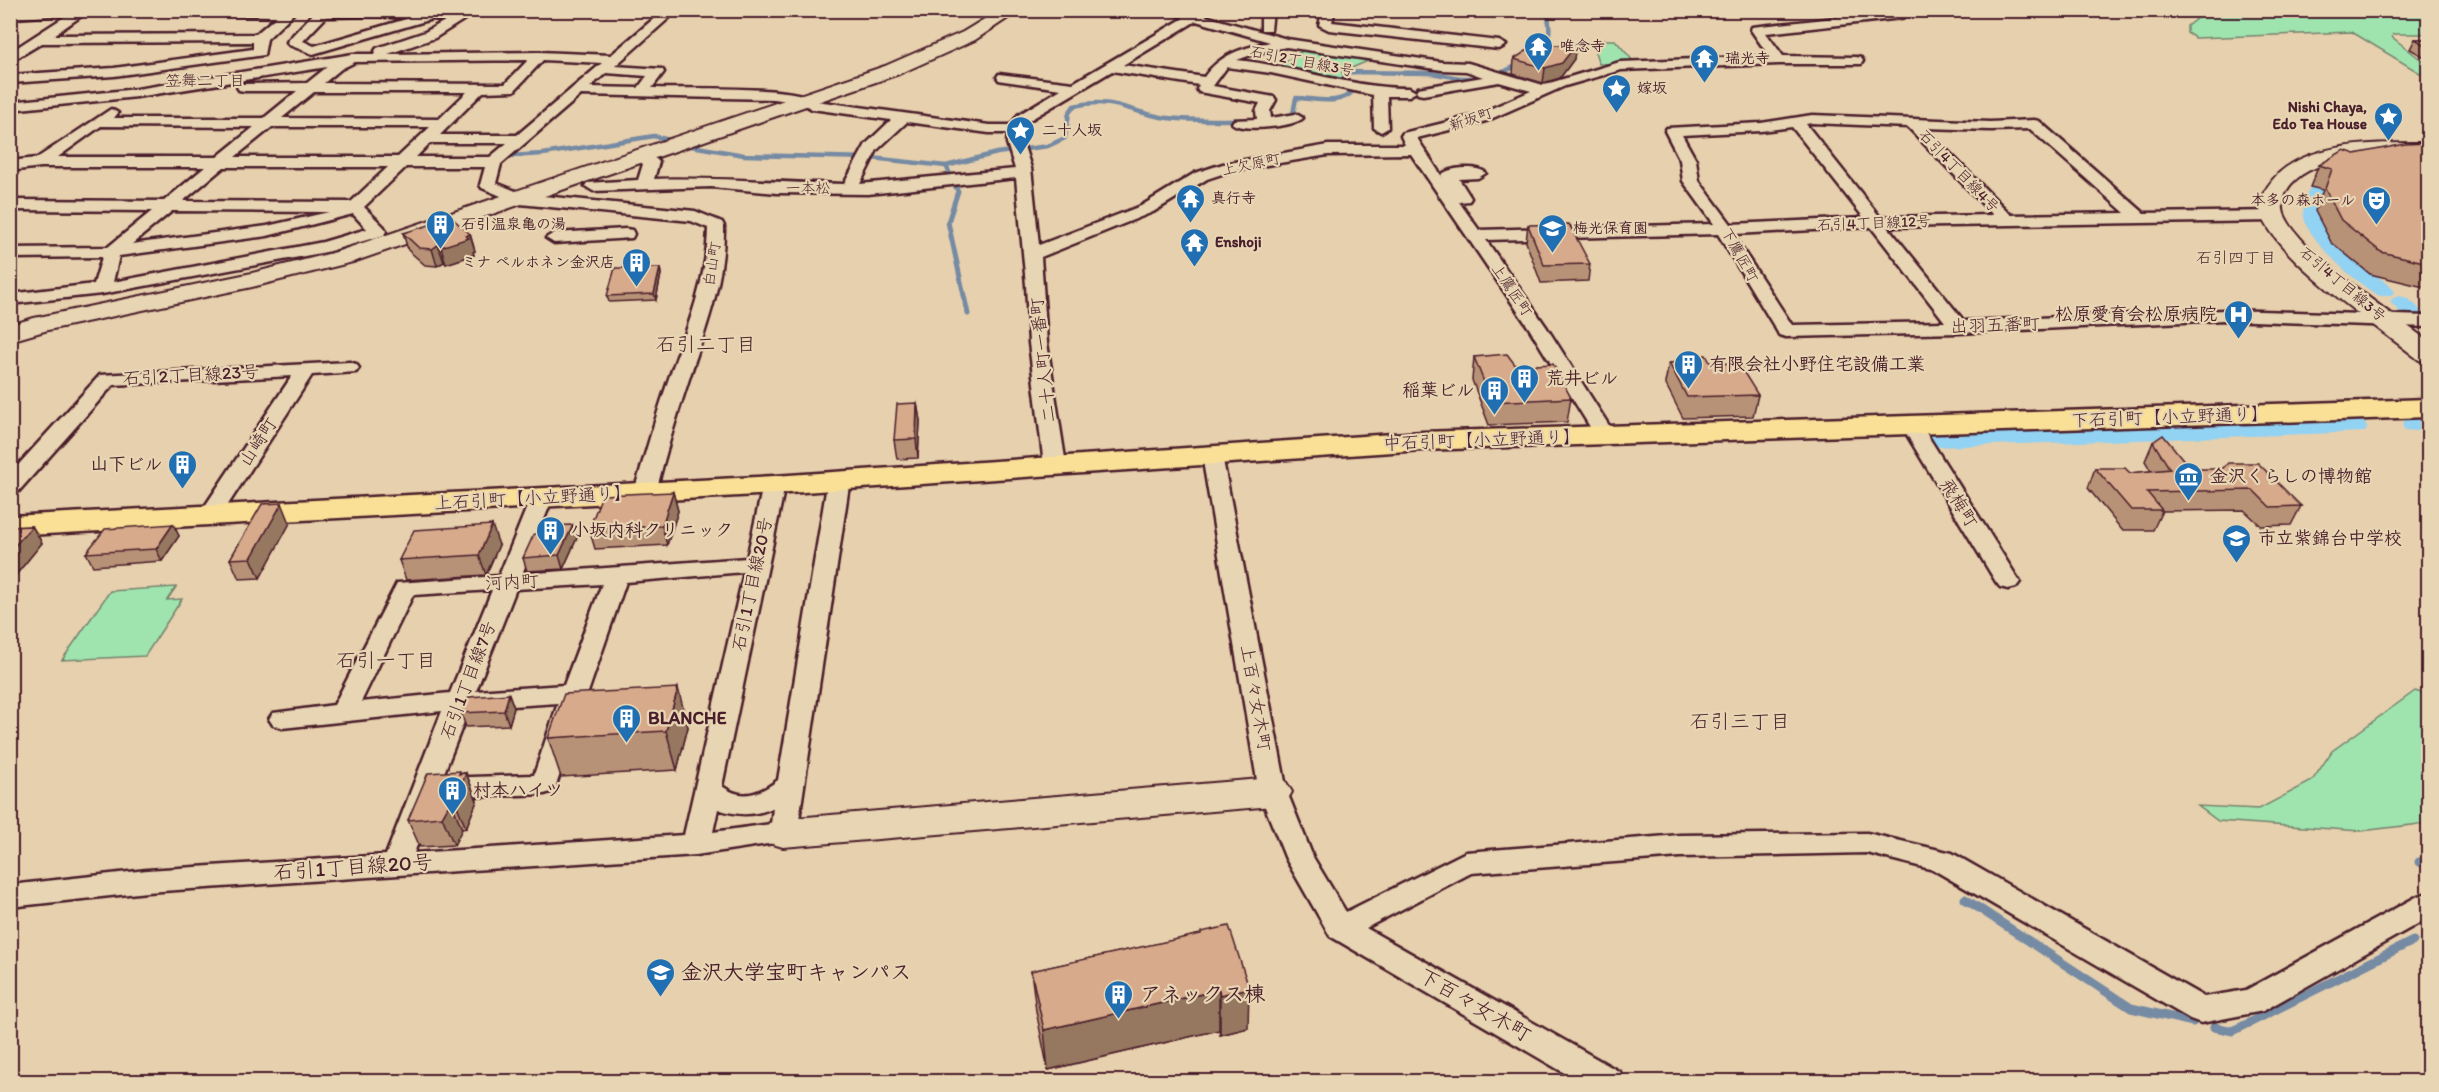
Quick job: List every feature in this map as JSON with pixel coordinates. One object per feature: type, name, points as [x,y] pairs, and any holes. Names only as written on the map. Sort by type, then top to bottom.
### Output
[{"type":"main road","name":"下石引町【小立野通り】","points":[[1911,425],[2428,408]]},
{"type":"main road","name":"中石引町【小立野通り】","points":[[1055,465],[1422,441],[1911,425]]},
{"type":"main road","name":"上石引町【小立野通り】","points":[[10,525],[774,485],[1055,465]]},
{"type":"street","points":[[10,14],[61,10]]},
{"type":"street","points":[[10,58],[84,10]]},
{"type":"street","points":[[162,10],[291,11]]},
{"type":"street","points":[[10,106],[140,93],[353,58],[430,35],[473,10]]},
{"type":"street","points":[[520,199],[488,185],[494,162],[672,10]]},
{"type":"street","points":[[10,333],[43,323],[252,280],[344,257],[520,199],[892,70],[969,36],[1012,10]]},
{"type":"street","points":[[1171,10],[1200,14],[1286,43],[1442,66],[1468,67],[1500,79],[1545,90],[1560,83],[1620,66],[1779,60],[1856,61]]},
{"type":"street","points":[[1266,27],[1267,10]]},
{"type":"street","points":[[1329,10],[1324,25],[1329,26],[1500,25]]},
{"type":"street","points":[[1422,10],[1435,16],[1500,25]]},
{"type":"street","points":[[1779,60],[1757,30],[1902,14],[1898,10]]},
{"type":"street","points":[[38,39],[232,40],[260,38],[291,11]]},
{"type":"street","points":[[432,15],[313,50],[294,42],[324,12],[432,15],[458,19]]},
{"type":"street","points":[[577,91],[774,95],[806,99],[812,105],[989,129],[1019,124],[1073,87],[1200,14]]},
{"type":"street","points":[[1468,67],[1493,55],[1500,25]]},
{"type":"street","points":[[10,79],[114,72],[260,52],[260,38]]},
{"type":"street","points":[[1265,123],[1263,111],[1269,100],[1204,89],[1212,74],[1239,53],[1286,43]]},
{"type":"street","points":[[102,289],[112,252],[336,66],[353,58],[539,56],[614,59]]},
{"type":"street","points":[[181,87],[509,88],[539,56]]},
{"type":"street","name":"石引2丁目線3号","points":[[1224,63],[1265,68],[1341,87],[1380,92],[1416,91],[1500,79]]},
{"type":"street","points":[[1110,67],[1208,82]]},
{"type":"street","points":[[602,69],[657,72],[642,93]]},
{"type":"street","points":[[1004,77],[1073,87]]},
{"type":"street","points":[[1348,82],[1397,85],[1416,91]]},
{"type":"street","points":[[10,253],[112,252],[267,231],[336,215],[355,207],[480,88]]},
{"type":"street","name":"新坂町","points":[[1415,149],[1408,136],[1481,118],[1545,90]]},
{"type":"street","points":[[1380,92],[1381,128]]},
{"type":"street","points":[[40,162],[140,93]]},
{"type":"street","points":[[850,188],[863,157],[889,128],[906,117]]},
{"type":"street","points":[[1239,123],[1265,123],[1296,118]]},
{"type":"street","points":[[1959,327],[1796,122],[1812,118],[1990,126],[2034,124],[2139,217]]},
{"type":"street","points":[[98,122],[443,123]]},
{"type":"street","name":"下鷹匠町","points":[[1786,331],[1727,238],[1726,229],[1691,182],[1688,160],[1669,134],[1796,122]]},
{"type":"street","name":"石引4丁目線4号","points":[[1912,123],[2006,219]]},
{"type":"street","name":"二十人町一番町","points":[[1019,124],[1016,143],[1023,173],[1032,254],[1038,343],[1055,465]]},
{"type":"street","points":[[427,139],[521,139]]},
{"type":"street","name":"上鷹匠町","points":[[1415,149],[1462,214],[1538,328],[1605,435]]},
{"type":"street","name":"上欠原町","points":[[1032,254],[1147,209],[1175,189],[1201,176],[1227,168],[1328,150],[1415,149]]},
{"type":"street","points":[[2274,216],[2272,197],[2279,183],[2305,165],[2357,151],[2428,149]]},
{"type":"street","points":[[640,157],[651,162],[645,184]]},
{"type":"street","points":[[10,166],[40,162],[494,162]]},
{"type":"street","name":"一本松","points":[[593,186],[711,182],[777,188],[902,187],[965,177],[1023,173]]},
{"type":"street","points":[[1425,184],[1462,214],[1468,206],[1449,175],[1478,173]]},
{"type":"street","name":"白山町","points":[[520,199],[694,216],[705,219],[716,226],[712,269],[703,315],[687,356],[645,492]]},
{"type":"street","points":[[10,205],[355,207],[378,231],[326,247],[102,289],[10,299]]},
{"type":"street","name":"石引4丁目線12号","points":[[1474,234],[1726,229],[2006,219],[2274,216]]},
{"type":"street","name":"石引4丁目線3号","points":[[2274,216],[2300,250],[2428,354]]},
{"type":"street","points":[[554,238],[626,234]]},
{"type":"street","name":"出羽五番町","points":[[1786,331],[1959,327],[2224,315],[2428,322]]},
{"type":"street","name":"石引2丁目線23号","points":[[10,488],[107,379],[349,368]]},
{"type":"street","name":"山崎町","points":[[210,515],[306,370]]},
{"type":"street","name":"飛梅町","points":[[1911,425],[2008,582]]},
{"type":"street","name":"上百々女木町","points":[[1212,455],[1273,792],[1300,859],[1340,928]]},
{"type":"street","points":[[839,479],[783,833],[1273,792]]},
{"type":"street","name":"石引1丁目線20号","points":[[696,845],[774,485]]},
{"type":"street","name":"石引1丁目線7号","points":[[396,864],[427,789],[459,700],[542,497]]},
{"type":"street","name":"河内町","points":[[343,713],[405,588],[617,576],[757,564]]},
{"type":"street","points":[[427,789],[544,784],[574,693],[617,576]]},
{"type":"street","points":[[282,719],[459,700],[574,693]]},
{"type":"street","points":[[708,790],[729,804],[747,806],[775,797],[790,785]]},
{"type":"street","name":"石引1丁目線20号","points":[[10,896],[147,881],[696,845],[783,833]]},
{"type":"street","points":[[1340,928],[1466,863],[1680,846],[1867,843],[1942,861],[2201,1010],[2252,1002],[2428,904]]},
{"type":"street","name":"下百々女木町","points":[[1340,928],[1609,1082]]},
{"type":"green space","points":[[2212,11],[2428,11],[2428,29],[2422,34],[2393,34],[2392,37],[2428,65],[2428,78],[2352,32],[2195,38],[2187,33],[2187,26],[2201,15]]},
{"type":"green space","points":[[1591,40],[1615,40],[1635,63],[1599,64]]},
{"type":"green space","points":[[1307,48],[1375,58],[1342,72],[1344,83],[1276,68]]},
{"type":"green space","points":[[176,587],[167,600],[182,599],[145,656],[62,660],[110,591]]},
{"type":"green space","points":[[2415,691],[2428,695],[2428,823],[2361,831],[2218,821],[2198,806],[2259,809],[2312,781],[2332,751]]},
{"type":"building","points":[[2415,39],[2428,39],[2428,47]]},
{"type":"building","points":[[1540,42],[1540,45],[1576,45],[1562,63],[1545,68],[1514,59]]},
{"type":"building","name":"本多の森ホール","points":[[2428,143],[2428,263],[2381,252],[2341,220],[2325,189],[2332,169],[2319,165],[2344,150],[2355,154],[2405,144]]},
{"type":"building","points":[[452,218],[470,234],[466,236],[469,238],[441,247],[438,245],[432,249],[419,248],[403,233]]},
{"type":"building","points":[[1569,224],[1590,264],[1544,265],[1528,225]]},
{"type":"building","name":"ミナ ペルホネン金沢店","points":[[615,268],[660,268],[654,294],[607,296]]},
{"type":"building","points":[[1507,354],[1516,366],[1553,364],[1571,398],[1492,402],[1474,357]]},
{"type":"building","points":[[1706,355],[1711,364],[1738,363],[1758,395],[1687,397],[1669,363],[1687,362],[1683,356]]},
{"type":"building","points":[[917,403],[916,439],[894,440],[897,404]]},
{"type":"building","points":[[2163,435],[2191,469],[2222,469],[2228,463],[2258,463],[2301,506],[2270,507],[2253,490],[2147,492],[2162,510],[2131,510],[2095,468],[2125,468],[2130,473],[2170,469],[2153,442]]},
{"type":"building","points":[[673,492],[662,526],[589,529],[602,495]]},
{"type":"building","points":[[282,503],[251,558],[230,559],[262,504]]},
{"type":"building","points":[[173,524],[156,549],[86,553],[105,529]]},
{"type":"building","points":[[492,525],[479,555],[399,560],[414,530]]},
{"type":"building","points":[[573,525],[559,555],[523,558],[534,534],[537,534],[542,526]]},
{"type":"building","points":[[32,526],[10,551],[10,527]]},
{"type":"building","points":[[678,688],[666,731],[548,738],[564,694]]},
{"type":"building","points":[[509,694],[504,711],[461,713],[469,697]]},
{"type":"building","points":[[460,771],[459,774],[466,773],[455,801],[451,801],[442,817],[408,820],[428,773]]},
{"type":"building","points":[[1229,926],[1249,988],[1220,995],[1219,990],[1044,1030],[1031,971]]},
{"type":"waterway","points":[[1541,51],[1549,32],[1547,10]]},
{"type":"waterway","points":[[1497,75],[1522,63]]},
{"type":"waterway","points":[[1351,86],[1346,82],[1344,72],[1431,73],[1460,78],[1481,78]]},
{"type":"waterway","points":[[1285,118],[1293,114],[1296,98],[1334,100],[1354,90]]},
{"type":"waterway","points":[[946,166],[997,153],[1048,146],[1065,138],[1069,113],[1074,106],[1087,104],[1109,104],[1172,119],[1254,120]]},
{"type":"waterway","points":[[478,158],[543,154],[654,136],[691,146],[744,155],[871,158],[946,166]]},
{"type":"waterway","points":[[52,157],[164,157]]},
{"type":"waterway","points":[[946,166],[955,184]]},
{"type":"waterway","points":[[954,183],[958,191],[948,222],[968,314]]},
{"type":"waterway","points":[[2318,189],[2312,204],[2313,218],[2320,233],[2345,260],[2385,291]]},
{"type":"waterway","points":[[2400,302],[2411,312]]},
{"type":"waterway","points":[[2413,425],[2419,425]]},
{"type":"waterway","points":[[1934,440],[2357,427]]},
{"type":"waterway","points":[[2419,862],[2428,861]]},
{"type":"waterway","points":[[1965,899],[2131,1008],[2193,1022]]},
{"type":"waterway","points":[[2214,1027],[2233,1031],[2413,941]]},
{"type":"place","name":"唯念寺","points":[[1539,72]]},
{"type":"place","name":"瑞光寺","points":[[1704,84]]},
{"type":"place","name":"嫁坂","points":[[1616,114]]},
{"type":"place","name":"Nishi Chaya, Edo Tea House","points":[[2388,142]]},
{"type":"place","name":"二十人坂","points":[[1021,156]]},
{"type":"place","name":"真行寺","points":[[1190,224]]},
{"type":"place","name":"本多の森ホール","points":[[2376,226]]},
{"type":"place","name":"石引温泉亀の湯","points":[[440,250]]},
{"type":"place","name":"梅光保育園","points":[[1552,254]]},
{"type":"place","name":"Enshoji","points":[[1194,268]]},
{"type":"place","name":"ミナ ペルホネン金沢店","points":[[636,288]]},
{"type":"place","name":"松原愛育会松原病院","points":[[2238,340]]},
{"type":"place","name":"有限会社小野住宅設備工業","points":[[1688,390]]},
{"type":"place","name":"荒井ビル","points":[[1525,404]]},
{"type":"place","name":"稲葉ビル","points":[[1495,416]]},
{"type":"place","name":"山下ビル","points":[[183,490]]},
{"type":"place","name":"金沢くらしの博物館","points":[[2189,502]]},
{"type":"place","name":"小坂内科クリニック","points":[[550,556]]},
{"type":"place","name":"市立紫錦台中学校","points":[[2237,564]]},
{"type":"place","name":"BLANCHE","points":[[627,744]]},
{"type":"place","name":"村本ハイツ","points":[[452,816]]},
{"type":"place","name":"金沢大学宝町キャンパス","points":[[660,998]]},
{"type":"place","name":"アネックス棟","points":[[1119,1020]]},
{"type":"district","name":"笠舞二丁目","points":[[205,80]]},
{"type":"district","name":"石引四丁目","points":[[2236,257]]},
{"type":"district","name":"石引二丁目","points":[[706,344]]},
{"type":"district","name":"石引一丁目","points":[[386,660]]},
{"type":"district","name":"石引三丁目","points":[[1740,721]]}]
